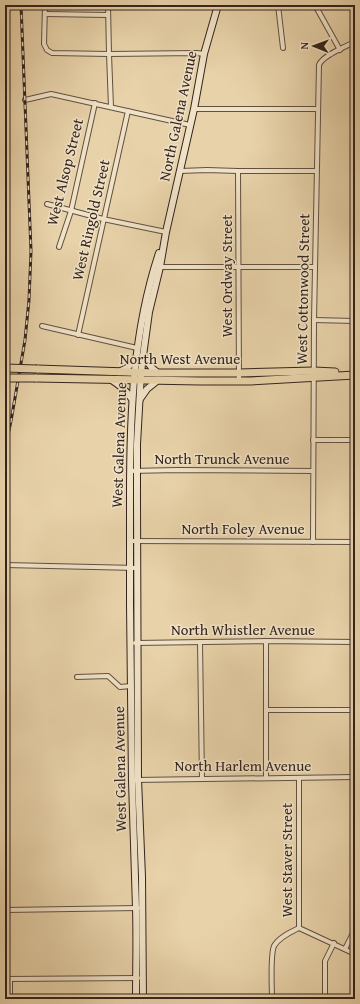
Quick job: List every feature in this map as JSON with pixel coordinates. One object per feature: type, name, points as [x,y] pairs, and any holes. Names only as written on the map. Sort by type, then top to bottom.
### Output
[{"type":"main road","name":"North Galena Avenue","points":[[166,232],[194,110],[204,54],[218,5]]},
{"type":"main road","points":[[352,5],[355,10]]},
{"type":"main road","name":"West Galena Avenue","points":[[133,471],[140,399],[137,377],[137,348],[144,310],[166,232]]},
{"type":"main road","name":"West Galena Avenue","points":[[135,780],[134,643],[130,568],[133,541],[132,399],[143,356],[157,267]]},
{"type":"main road","points":[[140,399],[158,377],[143,356]]},
{"type":"main road","points":[[119,372],[127,368],[136,359]]},
{"type":"main road","name":"North West Avenue","points":[[5,368],[119,372],[137,377]]},
{"type":"main road","name":"North West Avenue","points":[[5,378],[110,379],[239,373],[355,374]]},
{"type":"main road","name":"North West Avenue","points":[[158,377],[239,381],[314,374]]},
{"type":"main road","points":[[110,379],[122,387],[132,399]]},
{"type":"main road","name":"West Galena Avenue","points":[[133,541],[137,568],[131,686],[140,978],[143,999]]},
{"type":"main road","name":"West Galena Avenue","points":[[136,999],[140,978]]},
{"type":"street","points":[[45,5],[44,44],[47,50],[52,53],[204,54]]},
{"type":"street","points":[[108,5],[110,107]]},
{"type":"street","points":[[278,5],[283,48]]},
{"type":"street","points":[[315,5],[340,50],[355,42]]},
{"type":"street","points":[[45,14],[108,14]]},
{"type":"street","name":"West Cottonwood Street","points":[[313,542],[314,320],[319,65],[326,56],[340,50]]},
{"type":"street","points":[[25,100],[51,94],[190,125]]},
{"type":"street","name":"West Alsop Street","points":[[59,247],[71,211],[94,103]]},
{"type":"street","points":[[194,110],[317,109]]},
{"type":"street","name":"West Ringold Street","points":[[78,335],[128,112]]},
{"type":"street","points":[[180,171],[316,171]]},
{"type":"street","name":"West Ordway Street","points":[[238,171],[239,381]]},
{"type":"street","points":[[47,204],[103,219],[166,232]]},
{"type":"street","points":[[157,267],[315,267]]},
{"type":"street","points":[[314,320],[355,321]]},
{"type":"street","points":[[42,326],[137,348]]},
{"type":"street","points":[[313,440],[355,440]]},
{"type":"street","name":"North Trunck Avenue","points":[[133,471],[313,471]]},
{"type":"street","name":"North Foley Avenue","points":[[133,541],[355,542]]},
{"type":"street","points":[[5,565],[137,568]]},
{"type":"street","points":[[266,641],[266,778]]},
{"type":"street","name":"North Whistler Avenue","points":[[134,643],[266,641],[355,642]]},
{"type":"street","points":[[200,642],[202,778]]},
{"type":"street","points":[[77,677],[108,676],[120,687],[131,686]]},
{"type":"street","points":[[267,710],[355,710]]},
{"type":"street","name":"North Harlem Avenue","points":[[135,780],[355,777]]},
{"type":"street","name":"West Staver Street","points":[[272,999],[272,954],[274,945],[288,934],[299,928],[299,778]]},
{"type":"street","points":[[5,910],[139,908]]},
{"type":"street","points":[[299,928],[345,948],[355,954]]},
{"type":"street","points":[[345,948],[352,935],[355,934]]},
{"type":"street","points":[[325,999],[325,961],[334,944]]},
{"type":"street","points":[[10,999],[8,979],[140,978]]},
{"type":"railway","points":[[5,449],[25,340],[29,300],[31,251],[21,5]]}]
